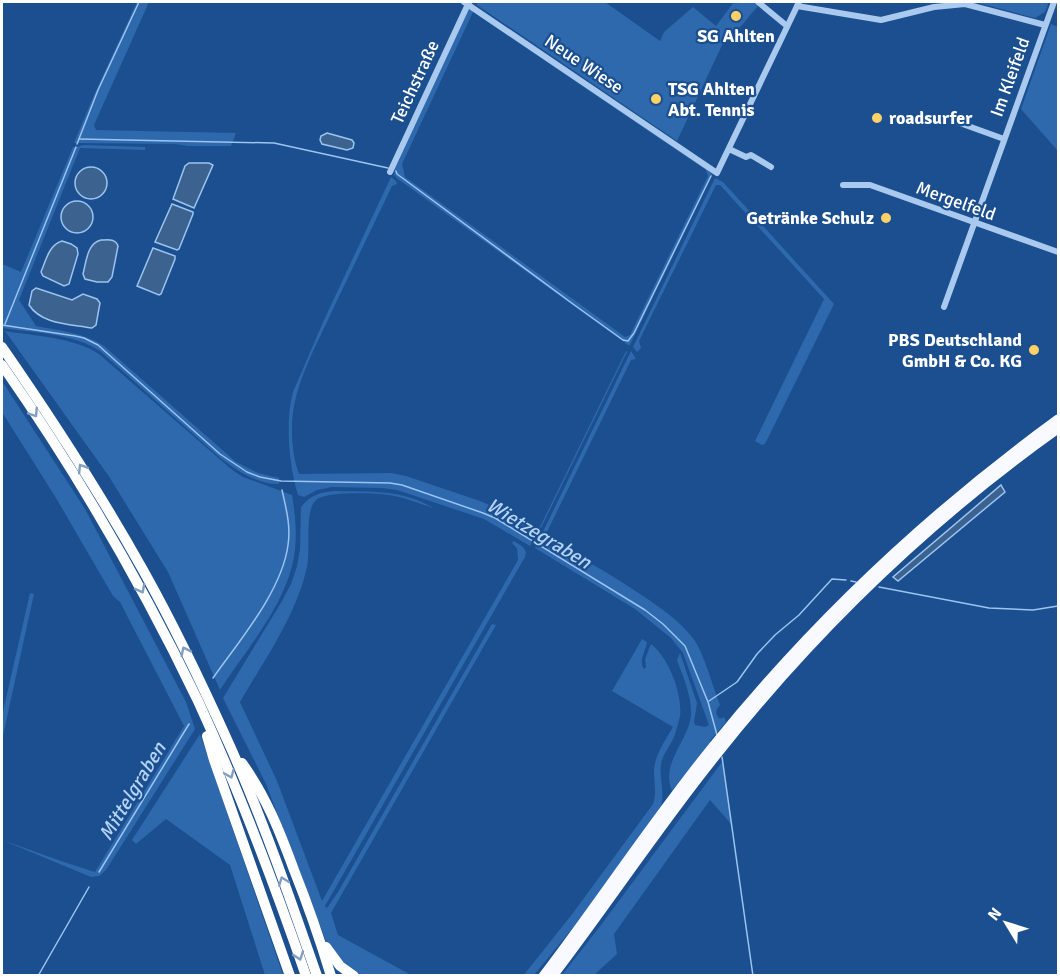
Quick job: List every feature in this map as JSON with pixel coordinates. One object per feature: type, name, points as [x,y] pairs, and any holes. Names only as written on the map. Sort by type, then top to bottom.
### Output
[{"type":"highway","points":[[2,347],[63,437],[107,508],[165,610],[231,748],[288,892],[317,975]]},
{"type":"highway","points":[[2,365],[77,478],[113,538],[155,616],[197,701],[245,812],[306,975]]},
{"type":"highway","points":[[543,975],[777,671],[825,620],[921,528],[972,485],[1059,419]]},
{"type":"highway","points":[[731,730],[831,625],[926,535],[984,485],[1059,429]]},
{"type":"highway","points":[[197,701],[214,760],[290,975]]},
{"type":"highway","points":[[231,748],[256,782],[267,803],[318,934],[331,975]]},
{"type":"highway","points":[[553,975],[687,792],[713,752]]},
{"type":"highway","points":[[318,934],[340,966],[354,975]]},
{"type":"street","name":"Teichstraße","points":[[390,172],[467,2]]},
{"type":"street","name":"Neue Wiese","points":[[467,2],[717,173],[729,149]]},
{"type":"street","points":[[758,2],[787,26]]},
{"type":"street","name":"Im Kleifeld","points":[[944,307],[1054,2]]},
{"type":"street","points":[[771,167],[751,155],[746,158],[729,149],[798,4]]},
{"type":"street","name":"Im Kleifeld","points":[[798,4],[881,20],[934,7],[965,4],[1045,25]]},
{"type":"street","name":"Im Kleifeld","points":[[957,122],[1004,139]]},
{"type":"street","name":"Mergelfeld","points":[[843,185],[870,185],[1059,252]]},
{"type":"shaded area","points":[[137,2],[149,2],[94,125],[96,130],[236,133],[231,146],[74,143]]},
{"type":"shaded area","name":"TSG Ahlten Abt. Tennis","points":[[476,2],[605,2],[660,41],[664,32],[693,7],[716,26],[734,2],[753,2],[758,6],[731,38],[724,41],[677,141],[477,5]]},
{"type":"shaded area","points":[[975,2],[1049,2],[1045,12],[1035,18]]},
{"type":"shaded area","points":[[471,9],[707,169],[712,175],[630,345],[394,175],[468,10]],"holes":[[[473,12],[706,170],[708,176],[630,335],[625,337],[405,177],[402,164]]]},
{"type":"shaded area","points":[[1051,24],[1058,27],[1058,151],[1021,109]]},
{"type":"shaded area","points":[[327,133],[352,140],[353,148],[347,150],[322,144],[321,136]]},
{"type":"shaded area","points":[[83,145],[145,147],[145,150],[80,148],[19,300],[36,326],[79,335],[104,346],[236,462],[258,473],[279,478],[279,484],[254,479],[218,456],[100,351],[65,337],[3,328],[2,264],[21,272],[73,147]]},
{"type":"shaded area","points":[[189,163],[213,165],[194,208],[173,199],[185,166]]},
{"type":"shaded area","points":[[91,167],[102,172],[107,183],[102,194],[91,199],[80,194],[75,183],[80,172]]},
{"type":"shaded area","points":[[391,177],[397,184],[392,186],[311,355],[298,389],[292,428],[294,456],[299,474],[391,473],[406,476],[480,501],[538,531],[626,351],[539,532],[530,546],[484,519],[397,490],[332,487],[317,490],[304,497],[298,495],[289,444],[289,416],[293,392]]},
{"type":"shaded area","points":[[715,178],[723,182],[834,304],[765,444],[762,445],[755,441],[824,299],[720,185],[716,185],[639,341],[641,348],[637,352],[633,347]]},
{"type":"shaded area","points":[[77,201],[88,206],[93,217],[88,228],[77,233],[66,228],[61,217],[66,206]]},
{"type":"shaded area","points":[[172,204],[193,212],[177,250],[155,242]]},
{"type":"shaded area","points":[[101,240],[113,241],[118,246],[112,277],[108,282],[85,279],[83,274],[90,249]]},
{"type":"shaded area","points":[[62,241],[77,248],[78,254],[69,284],[64,286],[43,276],[41,272],[51,249]]},
{"type":"shaded area","points":[[153,248],[175,256],[159,295],[137,286]]},
{"type":"shaded area","points":[[36,288],[72,300],[83,294],[97,299],[100,303],[96,325],[92,328],[66,324],[41,316],[29,305],[32,291]]},
{"type":"shaded area","points":[[5,331],[66,341],[89,348],[99,354],[231,469],[243,477],[292,495],[296,543],[285,588],[265,624],[220,690],[168,572],[108,475]]},
{"type":"shaded area","points":[[631,351],[636,359],[631,360],[545,536],[656,605],[688,632],[699,648],[720,705],[716,714],[720,719],[724,717],[726,722],[672,791],[669,781],[672,761],[686,733],[691,715],[689,694],[677,660],[680,653],[697,703],[695,725],[705,727],[709,725],[683,653],[671,638],[635,609],[535,548]]},
{"type":"shaded area","points":[[2,381],[85,509],[186,702],[195,729],[106,870],[99,876],[91,877],[2,840],[95,872],[184,726],[120,602],[113,596],[56,498],[2,412]]},
{"type":"shaded area","points":[[1001,485],[1005,492],[898,581],[893,577]]},
{"type":"shaded area","points":[[335,491],[373,492],[410,497],[433,508],[400,497],[382,494],[340,494],[316,500],[310,513],[308,559],[302,585],[279,637],[240,702],[277,781],[322,901],[518,560],[517,548],[512,543],[514,541],[526,552],[325,906],[327,908],[338,892],[492,624],[496,625],[331,913],[338,935],[411,975],[363,975],[350,970],[327,944],[266,784],[223,698],[291,584],[300,549],[301,507],[316,495]]},
{"type":"shaded area","points":[[30,593],[34,594],[2,740],[2,716]]},
{"type":"shaded area","points":[[642,639],[647,642],[642,666],[644,669],[646,667],[645,659],[651,644],[668,667],[679,697],[680,716],[675,734],[661,764],[661,806],[580,919],[534,975],[523,976],[573,913],[653,804],[656,759],[673,727],[612,691]]},
{"type":"shaded area","points":[[200,734],[283,975],[265,975],[230,865],[166,819],[136,844],[132,840]]},
{"type":"shaded area","points":[[722,762],[732,825],[710,800],[614,934],[617,954],[594,975],[562,975],[601,925]]},
{"type":"waterway","points":[[77,144],[98,90],[139,2]]},
{"type":"waterway","points":[[79,139],[274,143],[388,168]]},
{"type":"waterway","points":[[5,324],[76,147]]},
{"type":"waterway","points":[[396,171],[573,304],[623,340],[628,341],[711,176]]},
{"type":"waterway","name":"Wietzegraben","points":[[2,325],[75,336],[98,345],[220,454],[247,472],[281,481],[402,485],[495,518],[645,610],[663,624],[685,646],[708,702],[717,735]]},
{"type":"waterway","name":"Mittelgraben","points":[[213,678],[258,615],[284,562],[289,531],[282,490]]},
{"type":"waterway","points":[[709,701],[737,682],[757,654],[799,615],[832,579],[846,580]]},
{"type":"waterway","points":[[851,581],[856,582]]},
{"type":"waterway","points":[[879,587],[989,608],[1033,610],[1058,606]]},
{"type":"waterway","name":"Mittelgraben","points":[[99,872],[189,724]]},
{"type":"waterway","name":"Wietzegraben","points":[[722,757],[753,976]]},
{"type":"waterway","name":"Mittelgraben","points":[[38,976],[89,887]]},
{"type":"place","name":"SG Ahlten","points":[[736,16]]},
{"type":"place","name":"TSG Ahlten Abt. Tennis","points":[[656,99]]},
{"type":"place","name":"roadsurfer","points":[[877,118]]},
{"type":"place","name":"Getränke Schulz","points":[[886,218]]},
{"type":"place","name":"PBS Deutschland GmbH & Co. KG","points":[[1034,350]]}]
